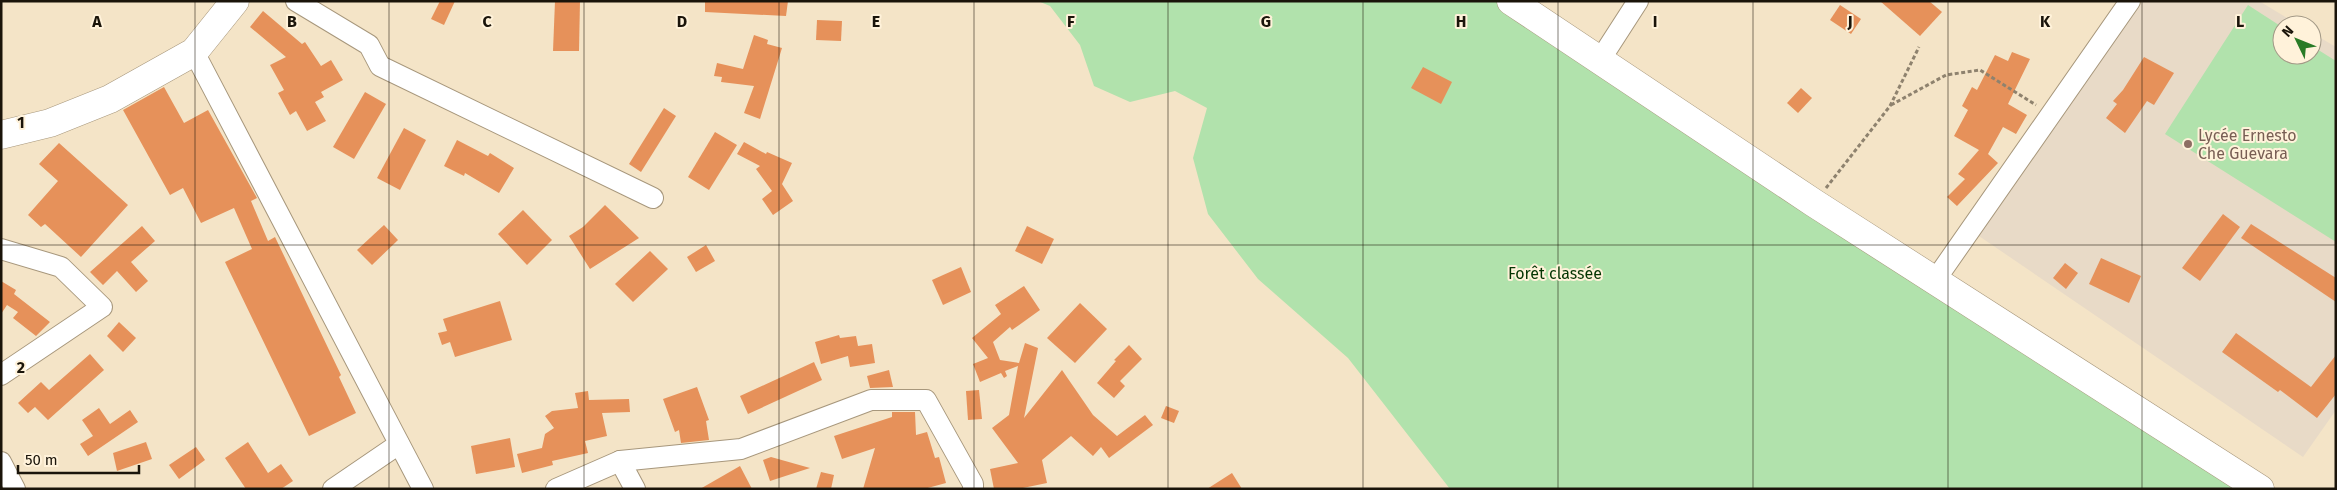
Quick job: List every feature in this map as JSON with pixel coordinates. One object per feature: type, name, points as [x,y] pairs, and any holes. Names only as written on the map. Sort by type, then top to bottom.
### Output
[{"type":"highway","points":[[1,135],[50,123],[110,99],[194,52],[235,1]]},
{"type":"highway","points":[[1511,1],[1814,203],[1936,279],[2260,489]]},
{"type":"street","points":[[296,1],[370,45],[380,66],[653,198]]},
{"type":"street","points":[[1600,60],[1638,1]]},
{"type":"street","points":[[1936,279],[2049,113],[2130,1]]},
{"type":"street","points":[[194,52],[398,444],[424,489]]},
{"type":"street","points":[[1,249],[61,267],[102,307],[1,376]]},
{"type":"street","points":[[556,489],[620,461],[741,449],[871,400],[926,400],[973,484],[973,489]]},
{"type":"street","points":[[333,489],[398,444]]},
{"type":"street","points":[[620,461],[636,489]]},
{"type":"street","points":[[3,468],[16,489]]},
{"type":"path","points":[[1814,203],[1890,106],[1919,47]]},
{"type":"path","points":[[1890,106],[1946,75],[1980,70],[2049,113]]},
{"type":"shaded area","name":"Lycée Ernesto Che Guevara","points":[[2142,1],[2259,1],[2282,15],[2272,15],[2272,65],[2322,65],[2322,39],[2336,47],[2336,410],[2303,457],[1976,234]]},
{"type":"green space","name":"Forêt classée","points":[[1038,1],[1532,1],[2275,489],[1450,489],[1348,358],[1258,279],[1208,214],[1193,158],[1207,108],[1175,91],[1130,102],[1094,86],[1080,45],[1050,6]]},
{"type":"green space","points":[[2248,5],[2272,21],[2272,65],[2322,65],[2322,52],[2336,61],[2336,242],[2165,134]]},
{"type":"building","points":[[440,1],[455,1],[444,25],[431,19]]},
{"type":"building","points":[[555,1],[580,1],[579,51],[553,51]]},
{"type":"building","points":[[705,1],[788,1],[786,16],[705,12]]},
{"type":"building","points":[[1880,1],[1929,1],[1942,12],[1920,36]]},
{"type":"building","points":[[1840,5],[1861,19],[1851,34],[1830,20]]},
{"type":"building","points":[[263,11],[302,44],[305,42],[321,66],[331,60],[343,80],[321,92],[324,97],[315,102],[326,121],[307,131],[296,111],[290,115],[278,93],[284,90],[270,65],[286,57],[250,27]]},
{"type":"building","points":[[817,20],[842,21],[841,41],[816,40]]},
{"type":"building","points":[[754,35],[768,40],[767,44],[782,48],[760,119],[744,113],[754,86],[721,82],[722,77],[714,76],[717,63],[743,69]]},
{"type":"building","points":[[2012,52],[2030,59],[2008,104],[2027,115],[2016,134],[2003,127],[1988,154],[1998,163],[1957,206],[1947,197],[1965,179],[1958,174],[1979,150],[1954,136],[1968,110],[1962,106],[1972,87],[1977,90],[1995,55],[2008,61]]},
{"type":"building","points":[[2144,57],[2174,73],[2154,105],[2147,101],[2125,133],[2106,118],[2117,104],[2113,101],[2123,90]]},
{"type":"building","points":[[1423,67],[1452,82],[1441,104],[1411,88]]},
{"type":"building","points":[[164,87],[184,123],[208,110],[257,198],[251,201],[268,241],[275,237],[341,375],[339,377],[356,413],[309,436],[225,262],[252,249],[234,208],[201,223],[183,188],[170,195],[123,110]]},
{"type":"building","points":[[1801,88],[1812,98],[1798,113],[1787,103]]},
{"type":"building","points":[[365,92],[386,104],[354,159],[333,147]]},
{"type":"building","points":[[664,108],[676,116],[641,172],[629,164]]},
{"type":"building","points":[[404,128],[426,140],[400,190],[377,178]]},
{"type":"building","points":[[715,132],[737,145],[709,190],[688,177]]},
{"type":"building","points":[[457,140],[488,156],[490,153],[514,168],[499,193],[465,173],[464,176],[444,166]]},
{"type":"building","points":[[744,142],[766,154],[767,152],[792,163],[782,184],[793,201],[773,215],[762,199],[772,191],[756,169],[760,166],[737,154]]},
{"type":"building","points":[[59,143],[128,205],[81,257],[45,224],[41,227],[28,215],[58,181],[39,164]]},
{"type":"building","points":[[605,205],[639,238],[590,269],[569,236],[583,227]]},
{"type":"building","points":[[523,210],[552,240],[527,265],[498,234]]},
{"type":"building","points":[[2223,214],[2240,227],[2200,281],[2182,268]]},
{"type":"building","points":[[2251,224],[2336,278],[2336,302],[2241,238]]},
{"type":"building","points":[[384,225],[398,240],[372,265],[357,250]]},
{"type":"building","points":[[142,226],[155,241],[131,262],[148,281],[136,292],[117,271],[103,285],[90,272]]},
{"type":"building","points":[[1027,226],[1054,239],[1042,264],[1015,251]]},
{"type":"building","points":[[706,245],[715,261],[696,272],[687,257]]},
{"type":"building","points":[[650,251],[668,269],[633,302],[615,284]]},
{"type":"building","points":[[2101,258],[2141,276],[2129,303],[2089,284]]},
{"type":"building","points":[[2065,263],[2078,273],[2066,289],[2053,278]]},
{"type":"building","points":[[961,267],[971,292],[943,305],[932,280]]},
{"type":"building","points":[[1,281],[16,290],[14,294],[50,322],[36,336],[13,318],[18,312],[7,305],[1,314]]},
{"type":"building","points":[[1024,286],[1040,310],[1012,330],[1010,327],[993,342],[1000,360],[1019,363],[1025,343],[1038,348],[1024,418],[1062,370],[1093,415],[1117,436],[1145,415],[1153,425],[1109,458],[1101,447],[1093,456],[1071,436],[1042,460],[1047,483],[1018,489],[994,489],[990,469],[1018,463],[992,428],[1009,415],[1018,366],[1005,371],[1007,376],[1004,378],[1001,373],[980,382],[973,364],[988,358],[972,338],[1001,314],[995,305]]},
{"type":"building","points":[[500,301],[512,340],[455,357],[450,342],[442,345],[438,333],[447,331],[443,319]]},
{"type":"building","points":[[1080,303],[1107,329],[1075,363],[1047,338]]},
{"type":"building","points":[[119,322],[136,338],[123,352],[107,336]]},
{"type":"building","points":[[2236,333],[2311,387],[2336,355],[2336,394],[2317,418],[2280,390],[2278,392],[2222,352]]},
{"type":"building","points":[[839,335],[840,338],[856,336],[858,346],[872,344],[875,363],[850,367],[848,356],[821,364],[815,342]]},
{"type":"building","points":[[1129,345],[1142,359],[1120,381],[1125,386],[1114,398],[1097,383],[1116,361],[1114,360]]},
{"type":"building","points":[[90,354],[104,370],[48,420],[35,407],[28,413],[18,403],[41,382],[49,390]]},
{"type":"building","points":[[814,362],[822,380],[748,414],[740,396]]},
{"type":"building","points":[[889,370],[893,387],[870,388],[867,376]]},
{"type":"building","points":[[697,387],[709,420],[706,421],[709,440],[681,443],[679,430],[675,432],[663,399]]},
{"type":"building","points":[[979,390],[982,419],[968,420],[966,391]]},
{"type":"building","points":[[588,391],[589,400],[629,399],[630,412],[602,413],[607,436],[585,441],[588,453],[552,461],[553,465],[522,473],[517,454],[542,448],[545,434],[554,428],[545,416],[552,411],[578,408],[575,393]]},
{"type":"building","points":[[1166,406],[1179,411],[1174,423],[1161,418]]},
{"type":"building","points":[[99,408],[110,424],[130,410],[138,422],[88,456],[80,444],[93,436],[82,420]]},
{"type":"building","points":[[892,412],[915,412],[916,435],[927,432],[935,458],[939,457],[946,483],[924,489],[863,489],[875,448],[842,459],[834,436],[892,417]]},
{"type":"building","points":[[510,438],[515,467],[476,474],[471,446]]},
{"type":"building","points":[[146,442],[152,459],[117,471],[113,453]]},
{"type":"building","points":[[248,442],[268,473],[281,464],[293,481],[281,489],[246,489],[225,458]]},
{"type":"building","points":[[196,447],[205,460],[179,479],[169,465]]},
{"type":"building","points":[[771,457],[810,468],[770,481],[763,460]]},
{"type":"building","points":[[740,466],[752,489],[700,489]]},
{"type":"building","points":[[821,472],[834,475],[831,489],[816,489]]},
{"type":"building","points":[[1232,473],[1242,489],[1207,489]]},
{"type":"place","name":"Lycée Ernesto Che Guevara","points":[[2188,144]]}]
